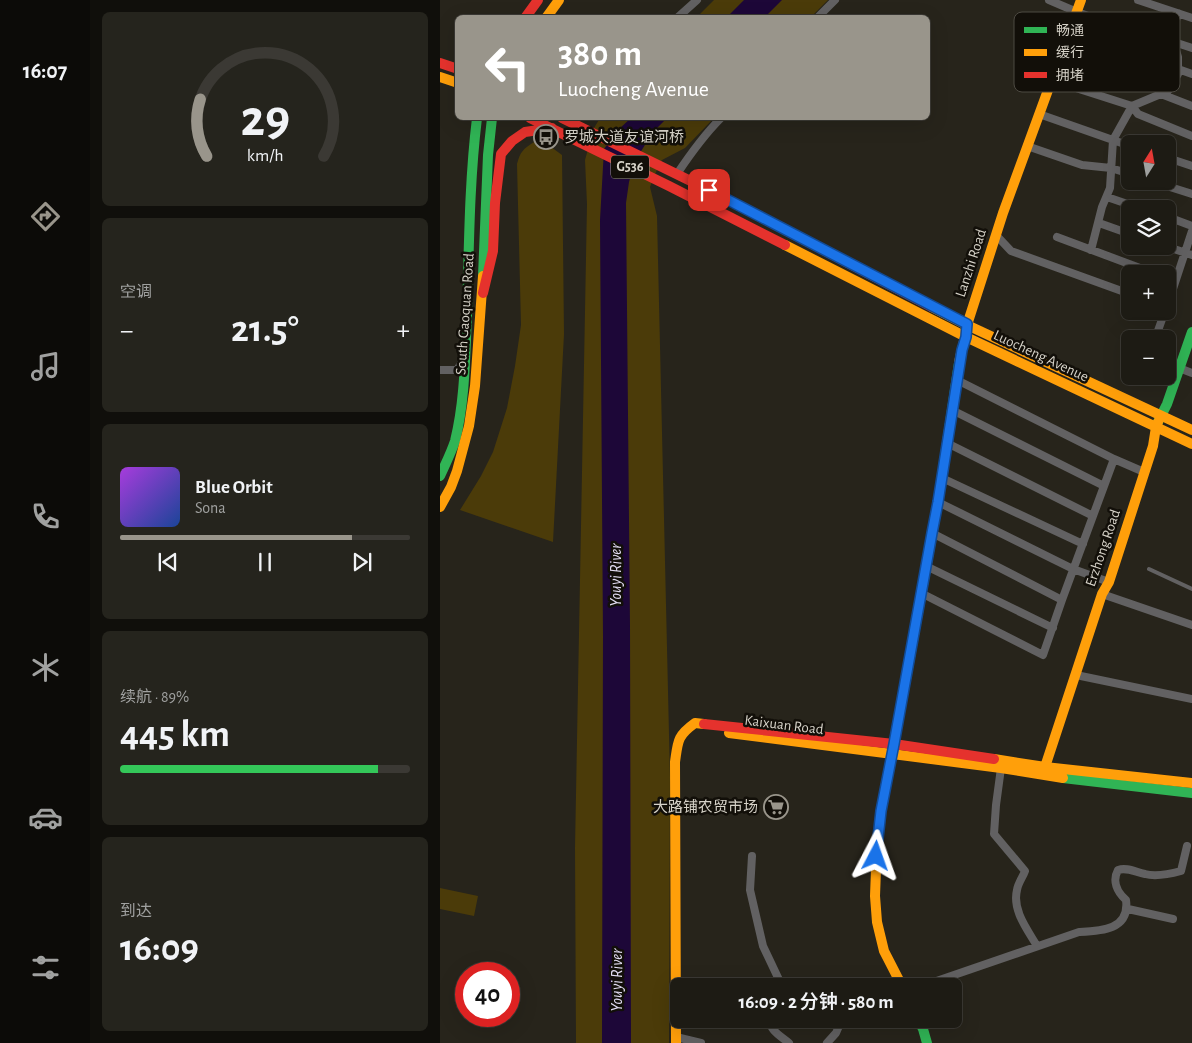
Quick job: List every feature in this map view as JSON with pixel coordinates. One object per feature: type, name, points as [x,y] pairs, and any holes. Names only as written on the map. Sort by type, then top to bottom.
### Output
[{"type":"main road","points":[[527,15],[538,0]]},
{"type":"main road","points":[[548,15],[558,0]]},
{"type":"main road","name":"Lanzhi Road","points":[[1077,12],[1081,0]]},
{"type":"main road","points":[[440,63],[455,68]]},
{"type":"main road","points":[[440,76],[455,81]]},
{"type":"main road","name":"Lanzhi Road","points":[[898,978],[884,951],[877,922],[875,896],[876,843],[881,811],[938,502],[967,324],[1047,92]]},
{"type":"main road","name":"South Gaoquan Road","points":[[441,473],[454,443],[460,418],[465,358],[476,120]]},
{"type":"main road","name":"South Gaoquan Road","points":[[440,508],[459,467],[474,400],[483,293],[488,156],[492,120]]},
{"type":"main road","name":"Luocheng Avenue","points":[[534,120],[966,337],[1192,444]]},
{"type":"main road","name":"Luocheng Avenue","points":[[571,120],[967,324],[1192,430]]},
{"type":"main road","points":[[483,293],[493,252],[495,203],[502,154],[512,141],[525,132],[552,128]]},
{"type":"main road","name":"Erzhong Road","points":[[1044,771],[1102,594],[1109,582],[1153,446],[1156,427],[1192,332]]},
{"type":"main road","name":"Kaixuan Road","points":[[676,1040],[675,762],[678,738],[686,730],[893,749],[1001,768],[1044,771],[1192,793]]},
{"type":"main road","points":[[893,749],[1044,771],[1192,783]]},
{"type":"main road","points":[[922,1028],[927,1043]]},
{"type":"street","points":[[680,15],[696,0]]},
{"type":"street","points":[[820,15],[835,0]]},
{"type":"street","points":[[1049,0],[1077,12]]},
{"type":"street","points":[[1138,0],[1175,12]]},
{"type":"street","points":[[1180,14],[1192,18]]},
{"type":"street","points":[[1180,44],[1192,48]]},
{"type":"street","points":[[1180,70],[1192,74]]},
{"type":"street","points":[[1088,92],[1132,106],[1138,114],[1192,136]]},
{"type":"street","points":[[1090,250],[1099,224],[1102,207],[1110,188],[1113,140],[1132,106],[1166,92]]},
{"type":"street","points":[[1161,94],[1192,106]]},
{"type":"street","points":[[1039,114],[1121,143]]},
{"type":"street","points":[[676,174],[695,146],[719,120]]},
{"type":"street","points":[[1027,146],[1082,165],[1111,168],[1121,171]]},
{"type":"street","points":[[1176,161],[1192,166]]},
{"type":"street","points":[[1176,189],[1192,194]]},
{"type":"street","points":[[1107,197],[1121,202]]},
{"type":"street","points":[[1176,220],[1192,226]]},
{"type":"street","points":[[1099,224],[1121,231]]},
{"type":"street","points":[[1176,281],[1189,254],[1192,231]]},
{"type":"street","points":[[996,236],[1011,251],[1121,291]]},
{"type":"street","points":[[1057,237],[1131,265]]},
{"type":"street","points":[[1176,250],[1189,254]]},
{"type":"street","points":[[440,370],[457,370],[465,358]]},
{"type":"street","points":[[1179,368],[1192,373]]},
{"type":"street","points":[[958,380],[1114,459],[1144,472]]},
{"type":"street","points":[[952,410],[1104,486]]},
{"type":"street","points":[[947,444],[1094,516]]},
{"type":"street","points":[[921,593],[1043,655],[1114,459]]},
{"type":"street","points":[[942,478],[1083,544]]},
{"type":"street","points":[[938,502],[1074,569],[1109,582]]},
{"type":"street","points":[[932,533],[1062,600]]},
{"type":"street","points":[[926,566],[1053,628]]},
{"type":"street","points":[[1102,594],[1192,624]]},
{"type":"street","points":[[1076,675],[1192,699]]},
{"type":"street","points":[[1001,768],[994,834],[1025,871],[1017,889],[1016,906],[1037,946]]},
{"type":"street","points":[[945,978],[1079,932],[1102,931],[1121,923],[1128,909],[1126,900],[1120,894],[1116,884],[1115,875],[1118,870],[1124,868],[1147,875],[1170,874],[1181,871],[1187,846]]},
{"type":"street","points":[[752,856],[750,890],[763,946],[778,978]]},
{"type":"street","points":[[1128,909],[1173,919]]},
{"type":"street","points":[[772,1028],[789,1043]]},
{"type":"street","points":[[827,1043],[838,1028]]},
{"type":"street","points":[[676,1040],[701,1043]]},
{"type":"lane","points":[[1149,569],[1192,589]]},
{"type":"shaded area","points":[[714,0],[828,0],[813,15],[699,15]]},
{"type":"shaded area","points":[[599,120],[712,120],[685,148],[662,160],[650,187],[657,216],[670,777],[669,1043],[576,1043],[575,848],[587,204],[585,160],[594,128]]},
{"type":"shaded area","points":[[534,142],[547,144],[562,155],[564,334],[553,542],[460,510],[493,452],[507,408],[521,325],[517,164],[522,151]]},
{"type":"shaded area","points":[[440,888],[478,896],[474,916],[440,909]]},
{"type":"water","points":[[744,0],[782,0],[767,15],[729,15]]},
{"type":"water","name":"Youyi River","points":[[629,120],[665,120],[653,132],[635,161],[626,203],[631,1043],[602,1043],[603,636],[600,220],[604,149],[618,130]]},
{"type":"traffic: fast","points":[[440,476],[455,441],[463,395],[471,192],[477,120]]},
{"type":"traffic: fast","points":[[483,276],[488,155],[492,120]]},
{"type":"traffic: fast","points":[[1158,422],[1167,404],[1192,332]]},
{"type":"traffic: fast","points":[[906,679],[938,502],[959,363]]},
{"type":"traffic: fast","points":[[1063,778],[1192,793]]},
{"type":"traffic: fast","points":[[922,1028],[927,1043]]},
{"type":"traffic: slow","points":[[548,15],[559,0]]},
{"type":"traffic: slow","points":[[1077,12],[1081,0]]},
{"type":"traffic: slow","points":[[440,77],[455,82]]},
{"type":"traffic: slow","points":[[959,363],[967,325],[1003,213],[1047,92]]},
{"type":"traffic: slow","points":[[785,245],[966,337],[1192,444]]},
{"type":"traffic: slow","points":[[440,507],[457,471],[469,426],[475,386],[483,276]]},
{"type":"traffic: slow","points":[[932,307],[1192,430]]},
{"type":"traffic: slow","points":[[1043,773],[1102,594],[1109,582],[1153,446],[1158,422]]},
{"type":"traffic: slow","points":[[898,978],[884,951],[877,922],[875,896],[877,843],[881,811],[906,679]]},
{"type":"traffic: slow","points":[[676,1043],[675,762],[679,739],[695,723],[704,724]]},
{"type":"traffic: slow","points":[[729,733],[1001,768],[1063,778]]},
{"type":"traffic: slow","points":[[994,759],[1045,767],[1192,783]]},
{"type":"traffic: jam","points":[[527,15],[538,0]]},
{"type":"traffic: jam","points":[[440,63],[455,68]]},
{"type":"traffic: jam","points":[[534,120],[785,245]]},
{"type":"traffic: jam","points":[[566,120],[709,190],[932,307]]},
{"type":"traffic: jam","points":[[483,293],[493,251],[495,203],[501,154],[512,141],[525,132],[552,128]]},
{"type":"traffic: jam","points":[[704,724],[894,744],[994,759]]},
{"type":"place","name":"罗城大道友谊河桥","points":[[546,137]]},
{"type":"place","name":"大路铺农贸市场","points":[[776,807]]},
{"type":"route","points":[[709,190],[967,324],[938,502],[881,811],[876,856]]}]
